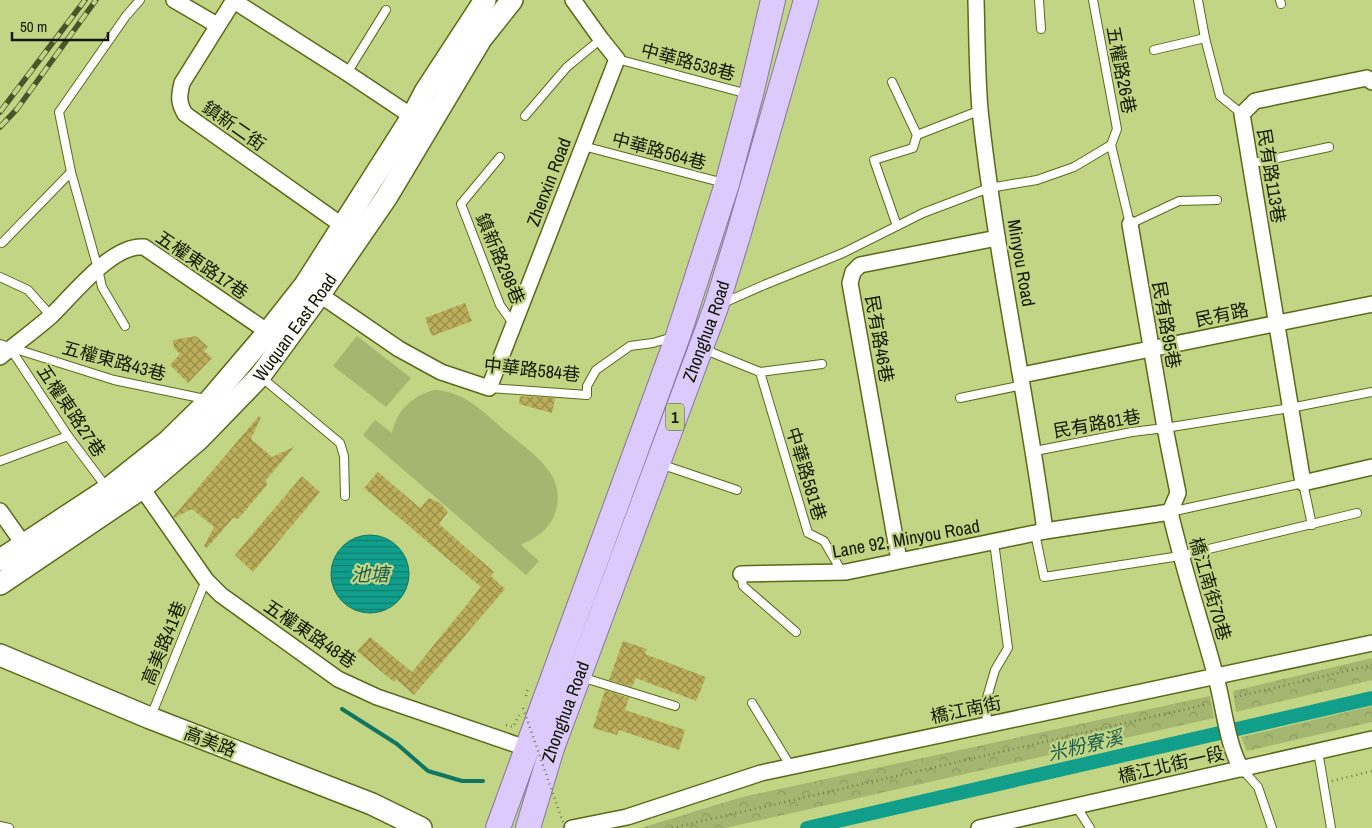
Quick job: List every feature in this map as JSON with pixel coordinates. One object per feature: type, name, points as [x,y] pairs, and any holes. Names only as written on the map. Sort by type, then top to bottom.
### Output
[{"type":"main road","name":"Zhonghua Road","points":[[528,828],[552,748],[658,463],[773,0]]},
{"type":"main road","name":"Zhonghua Road","points":[[498,828],[526,748],[690,338],[709,312],[738,236],[806,0]]},
{"type":"street","points":[[174,0],[217,26]]},
{"type":"street","name":"Wuquan East Road","points":[[0,560],[30,553],[199,439],[260,376],[312,289],[343,226],[512,0]]},
{"type":"street","points":[[573,0],[600,39],[617,59]]},
{"type":"street","name":"Minyou Road","points":[[976,0],[980,110],[989,188],[1034,451],[1040,532]]},
{"type":"street","name":"鎮新二街","points":[[343,226],[185,114],[179,104],[182,83],[234,1],[420,122]]},
{"type":"street","name":"Wuquan East Road","points":[[0,584],[30,553],[108,490],[137,480],[167,442],[210,400],[268,332],[312,289],[386,198],[420,122],[425,92],[478,2]]},
{"type":"street","name":"Zhenxin Road","points":[[489,388],[617,59]]},
{"type":"street","name":"民有路113巷","points":[[1302,483],[1242,114],[1255,101],[1367,78],[1372,82]]},
{"type":"street","name":"民有路95巷","points":[[1130,224],[1178,493],[1170,512]]},
{"type":"street","name":"民有路46巷","points":[[899,560],[850,284],[854,272],[860,265],[998,238]]},
{"type":"street","name":"五權東路17巷","points":[[3,350],[50,316],[98,268],[125,249],[134,246],[144,246],[268,332]]},
{"type":"street","name":"中華路584巷","points":[[312,289],[399,349],[441,372],[489,388]]},
{"type":"street","name":"民有路","points":[[1022,380],[1151,350],[1372,304]]},
{"type":"street","points":[[1302,483],[1372,467]]},
{"type":"street","name":"五權東路48巷","points":[[137,480],[206,580],[221,595],[338,679],[377,696],[526,748]]},
{"type":"street","points":[[0,511],[30,553]]},
{"type":"street","name":"Lane 92, Minyou Road","points":[[741,574],[842,572],[1040,532],[1170,512]]},
{"type":"street","name":"橋江南街70巷","points":[[1170,512],[1180,556],[1216,677],[1236,761],[1242,768]]},
{"type":"street","name":"橋江南街","points":[[572,828],[627,817],[761,774],[791,767],[1372,643]]},
{"type":"street","name":"高美路","points":[[0,654],[150,718],[372,804],[421,828]]},
{"type":"street","name":"橋江北街一段","points":[[981,828],[1372,739]]},
{"type":"lane","points":[[125,326],[102,287],[71,172],[59,112],[126,16],[140,0]]},
{"type":"lane","points":[[1039,0],[1040,29]]},
{"type":"lane","name":"五權路26巷","points":[[1093,0],[1118,129],[1111,144]]},
{"type":"lane","points":[[1198,0],[1205,38],[1220,96],[1242,114]]},
{"type":"lane","points":[[347,73],[386,10]]},
{"type":"lane","points":[[1154,50],[1205,38]]},
{"type":"lane","points":[[525,116],[567,67],[600,39]]},
{"type":"lane","name":"中華路538巷","points":[[617,59],[751,94]]},
{"type":"lane","points":[[892,82],[917,135],[912,148],[874,160],[896,226]]},
{"type":"lane","points":[[917,135],[980,110]]},
{"type":"lane","points":[[709,312],[764,285],[843,253],[923,213],[989,188],[1037,180],[1074,167],[1111,144]]},
{"type":"lane","name":"民有路95巷","points":[[1111,144],[1130,224]]},
{"type":"lane","name":"中華路564巷","points":[[583,146],[727,184]]},
{"type":"lane","points":[[1249,164],[1329,147]]},
{"type":"lane","name":"鎮新路298巷","points":[[500,157],[461,204],[500,305],[514,325]]},
{"type":"lane","points":[[2,243],[71,172]]},
{"type":"lane","points":[[1130,224],[1179,201],[1217,200]]},
{"type":"lane","points":[[0,277],[28,290],[50,316]]},
{"type":"lane","points":[[690,338],[760,372],[822,364]]},
{"type":"lane","name":"中華路584巷","points":[[489,388],[586,395],[587,386],[596,370],[630,346],[690,338]]},
{"type":"lane","name":"五權東路43巷","points":[[3,350],[31,354],[114,380],[210,400]]},
{"type":"lane","name":"五權東路27巷","points":[[3,350],[108,490]]},
{"type":"lane","name":"中華路581巷","points":[[760,372],[808,533],[824,540],[842,572]]},
{"type":"lane","points":[[260,376],[340,443],[344,456],[345,496]]},
{"type":"lane","points":[[960,398],[1022,380]]},
{"type":"lane","name":"民有路81巷","points":[[1034,451],[1132,432],[1290,408],[1372,392]]},
{"type":"lane","points":[[0,461],[68,436]]},
{"type":"lane","points":[[658,463],[738,490]]},
{"type":"lane","points":[[1170,512],[1302,483],[1312,525]]},
{"type":"lane","points":[[1040,532],[1044,577],[1180,556],[1357,513]]},
{"type":"lane","points":[[987,724],[986,701],[996,670],[1008,648],[994,542]]},
{"type":"lane","points":[[741,574],[743,586],[796,632]]},
{"type":"lane","name":"高美路41巷","points":[[150,718],[206,580]]},
{"type":"lane","points":[[579,676],[675,706]]},
{"type":"lane","points":[[752,703],[791,767]]},
{"type":"lane","points":[[1318,751],[1331,828]]},
{"type":"lane","points":[[1242,768],[1258,787],[1272,828]]},
{"type":"lane","points":[[1076,806],[1090,828]]},
{"type":"lane","points":[[0,826],[9,828]]},
{"type":"path","points":[[672,828],[1372,665]]},
{"type":"path","points":[[504,725],[513,727],[523,708],[565,828]]},
{"type":"path","points":[[1323,782],[1372,771]]},
{"type":"green space","points":[[357,336],[411,378],[386,407],[333,366]]},
{"type":"green space","points":[[434,390],[456,395],[475,405],[535,456],[549,471],[553,479],[558,495],[556,512],[541,533],[521,545],[539,561],[526,575],[363,435],[375,420],[392,433],[398,417],[407,405],[419,396]]},
{"type":"green space","points":[[1372,658],[1372,680],[1236,712],[1233,691]]},
{"type":"green space","points":[[1210,696],[1214,718],[725,828],[641,828],[742,797]]},
{"type":"green space","points":[[1372,706],[1372,722],[1247,751],[1241,737]]},
{"type":"water","name":"池塘","points":[[370,535],[385,538],[402,552],[406,559],[409,574],[406,589],[392,606],[385,610],[370,613],[355,610],[338,596],[334,589],[331,574],[334,559],[348,542],[355,538]]},
{"type":"building","points":[[465,303],[472,321],[432,336],[425,318]]},
{"type":"building","points":[[196,336],[208,347],[204,351],[212,358],[188,383],[170,365],[180,354],[174,348],[173,340]]},
{"type":"building","points":[[520,396],[555,398],[552,413],[519,404]]},
{"type":"building","points":[[259,416],[261,417],[251,439],[272,457],[294,447],[266,480],[267,485],[238,519],[233,518],[207,548],[204,546],[214,527],[192,509],[173,517]]},
{"type":"building","points":[[378,472],[420,508],[429,498],[440,503],[448,512],[439,524],[494,572],[491,576],[505,589],[414,695],[396,679],[394,682],[357,651],[370,637],[412,672],[481,587],[364,488]]},
{"type":"building","points":[[302,476],[320,492],[253,572],[235,555]]},
{"type":"building","points":[[623,641],[647,649],[645,654],[706,677],[696,701],[636,678],[632,687],[609,680]]},
{"type":"building","points":[[605,690],[629,698],[625,710],[685,730],[679,750],[619,730],[617,735],[593,728]]},
{"type":"waterway","name":"米粉寮溪","points":[[807,828],[1372,698]]},
{"type":"waterway","points":[[342,709],[397,744],[428,771],[462,781],[483,781]]},
{"type":"railway","points":[[0,112],[85,0]]},
{"type":"railway","points":[[0,127],[17,109],[96,0]]}]
